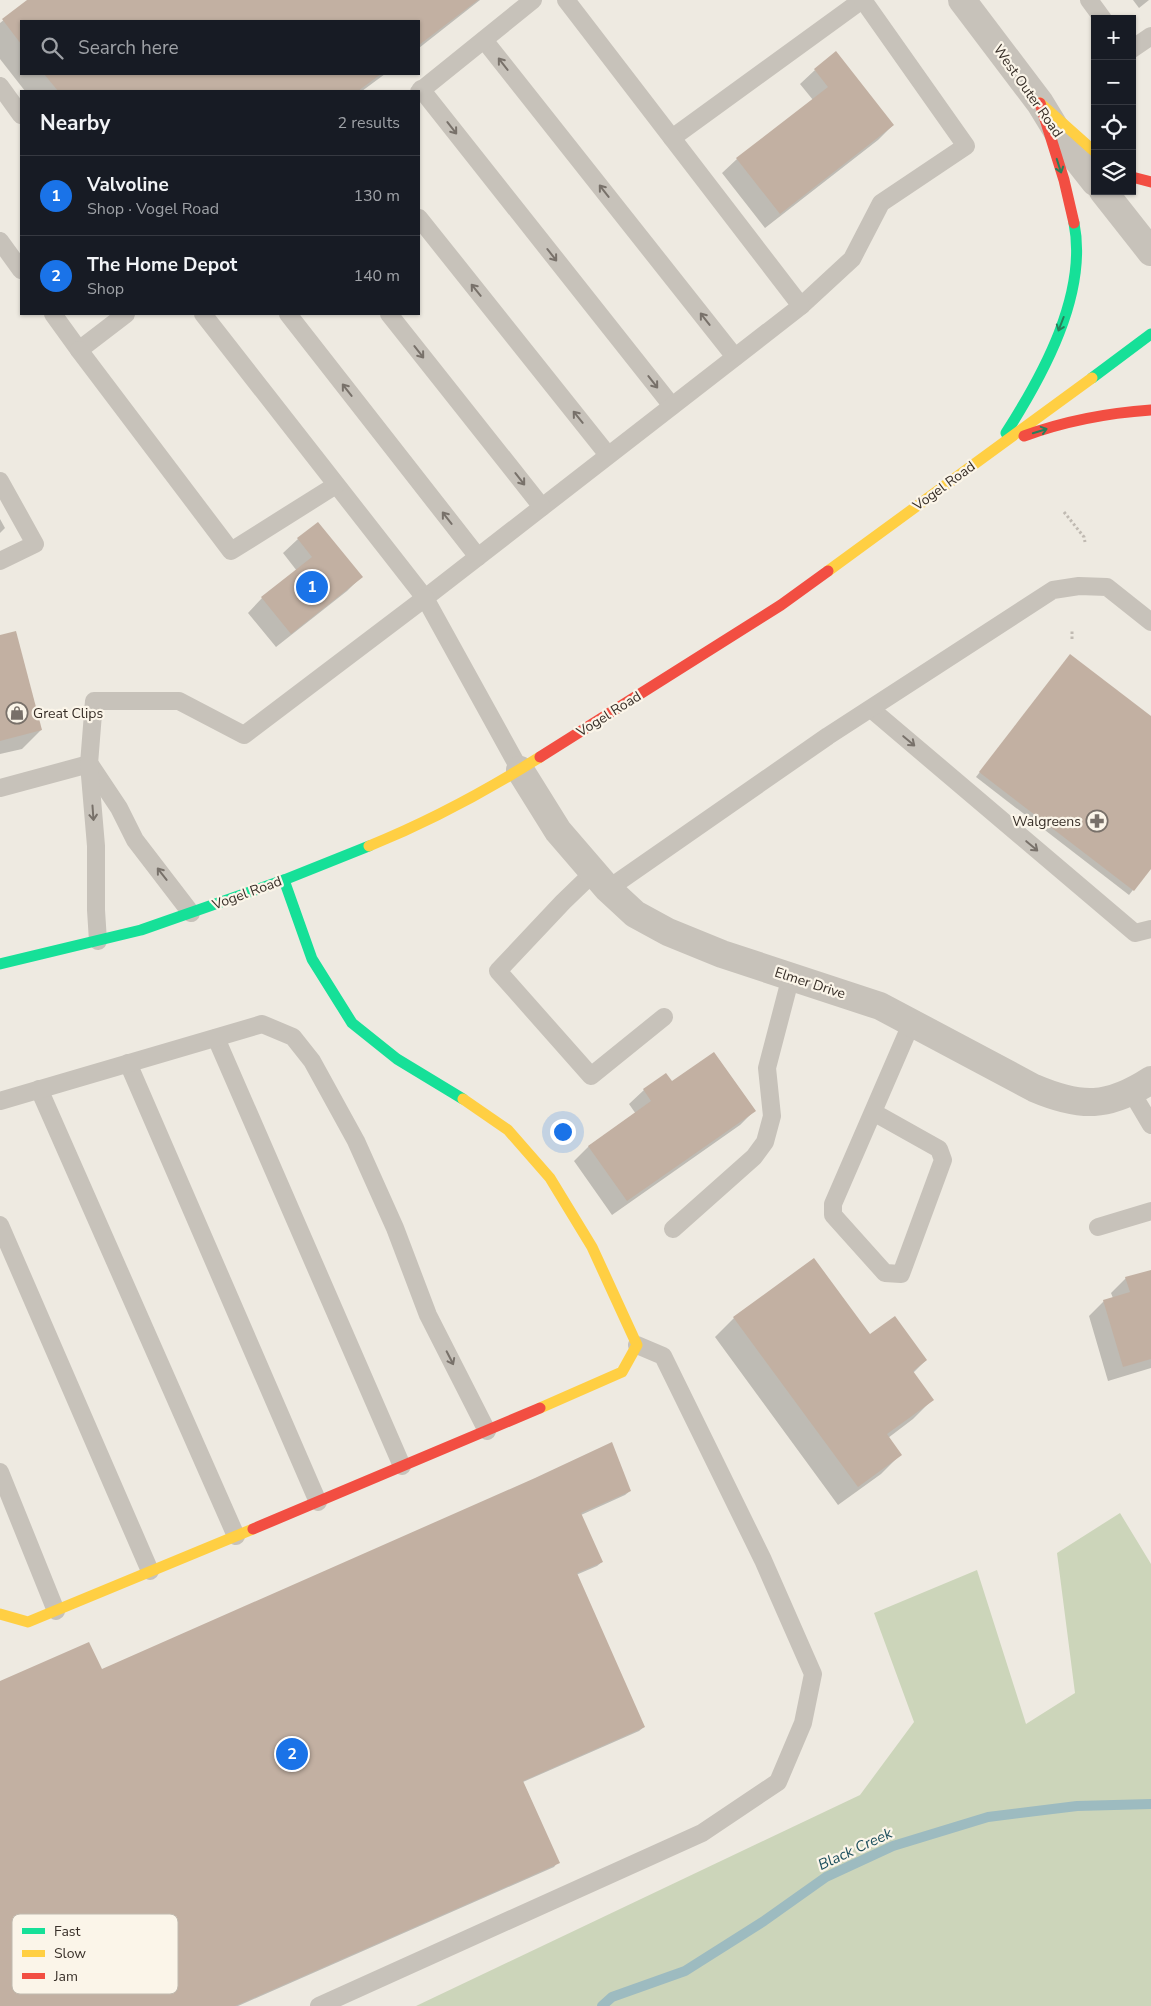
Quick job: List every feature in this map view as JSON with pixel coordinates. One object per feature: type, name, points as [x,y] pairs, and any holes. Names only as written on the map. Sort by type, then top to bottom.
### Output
[{"type":"main road","points":[[1040,102],[1093,150]]},
{"type":"main road","points":[[995,449],[1023,407],[1045,363],[1063,318],[1076,271],[1076,229],[1040,102]]},
{"type":"main road","points":[[1136,178],[1151,182]]},
{"type":"main road","name":"Vogel Road","points":[[0,964],[141,930],[284,880],[406,831],[520,770],[782,605],[1151,334]]},
{"type":"main road","points":[[995,449],[1039,430],[1130,411],[1151,410]]},
{"type":"main road","points":[[0,1614],[28,1622],[487,1431],[622,1372],[636,1345],[592,1247],[550,1178],[508,1130],[456,1093],[397,1059],[352,1023],[312,959],[284,880]]},
{"type":"street","name":"West Outer Road","points":[[962,0],[1040,102],[1065,144],[1091,177]]},
{"type":"street","points":[[1105,195],[1151,252]]},
{"type":"street","name":"Elmer Drive","points":[[520,770],[558,831],[601,881],[635,914],[668,932],[722,954],[880,1006],[1034,1088],[1059,1099],[1084,1103],[1110,1100],[1141,1086]]},
{"type":"lane","points":[[533,0],[420,90],[672,406]]},
{"type":"lane","points":[[566,0],[801,306]]},
{"type":"lane","points":[[98,941],[96,846],[90,764],[94,701],[179,701],[244,735],[425,598],[801,306],[852,259],[881,202],[966,146],[862,0],[672,138]]},
{"type":"lane","points":[[1089,0],[1100,15]]},
{"type":"lane","points":[[1136,46],[1151,36]]},
{"type":"lane","points":[[484,40],[735,357]]},
{"type":"lane","points":[[0,86],[20,114]]},
{"type":"lane","points":[[420,219],[608,456]]},
{"type":"lane","points":[[0,241],[20,269]]},
{"type":"lane","points":[[54,315],[231,551],[336,485]]},
{"type":"lane","points":[[79,350],[125,315]]},
{"type":"lane","points":[[203,315],[425,598],[520,770]]},
{"type":"lane","points":[[289,315],[478,556]]},
{"type":"lane","points":[[390,315],[542,507]]},
{"type":"lane","points":[[0,481],[35,544],[0,561]]},
{"type":"lane","points":[[664,1018],[591,1076],[498,971],[563,902],[601,881],[871,709],[1053,590],[1079,586],[1107,587],[1151,622]]},
{"type":"lane","points":[[871,709],[1143,931]]},
{"type":"lane","points":[[0,788],[90,764]]},
{"type":"lane","points":[[90,764],[119,808],[135,840],[192,913]]},
{"type":"lane","points":[[673,1229],[754,1157],[765,1142],[772,1116],[767,1068],[791,976]]},
{"type":"lane","points":[[0,1101],[262,1024],[293,1037],[312,1061],[356,1141],[396,1228],[428,1315],[487,1431]]},
{"type":"lane","points":[[873,1112],[939,1149],[943,1160],[901,1274],[885,1272],[834,1215],[833,1204],[911,1024]]},
{"type":"lane","points":[[216,1038],[402,1466]]},
{"type":"lane","points":[[128,1064],[318,1502]]},
{"type":"lane","points":[[1141,1086],[1151,1125]]},
{"type":"lane","points":[[39,1089],[236,1536]]},
{"type":"lane","points":[[1098,1227],[1151,1211]]},
{"type":"lane","points":[[0,1225],[150,1572]]},
{"type":"lane","points":[[319,2006],[702,1833],[778,1782],[803,1723],[813,1674],[763,1560],[663,1356],[636,1345]]},
{"type":"lane","points":[[0,1472],[56,1611]]},
{"type":"path","points":[[1064,512],[1085,542]]},
{"type":"path","points":[[1072,630],[1072,638]]},
{"type":"green space","points":[[1120,1513],[1151,1564],[1151,2006],[416,2006],[860,1795],[914,1722],[874,1613],[977,1570],[1026,1724],[1075,1693],[1057,1553]]},
{"type":"building","points":[[27,0],[478,0],[420,44],[420,20],[20,20],[20,43],[2,19]]},
{"type":"building","points":[[836,51],[894,125],[780,214],[736,158],[828,87],[814,69]]},
{"type":"building","points":[[45,75],[380,75],[359,90],[57,90]]},
{"type":"building","points":[[318,522],[363,577],[291,634],[261,597],[312,557],[297,538]]},
{"type":"building","points":[[16,631],[42,730],[0,741],[0,635]]},
{"type":"building","name":"Walgreens","points":[[1070,654],[1151,716],[1151,869],[1134,891],[979,772]]},
{"type":"building","points":[[714,1052],[756,1111],[627,1201],[588,1146],[651,1101],[643,1089],[666,1073],[672,1081]]},
{"type":"building","points":[[814,1258],[870,1334],[895,1316],[927,1360],[913,1371],[934,1400],[887,1434],[902,1455],[858,1487],[733,1317]]},
{"type":"building","points":[[1151,1270],[1151,1359],[1123,1367],[1103,1300],[1130,1292],[1125,1277]]},
{"type":"building","points":[[612,1442],[631,1491],[581,1513],[603,1562],[577,1573],[645,1727],[523,1781],[560,1863],[235,2006],[0,2006],[0,1681],[89,1642],[102,1669],[535,1478]]},
{"type":"waterway","name":"Black Creek","points":[[602,2006],[612,1997],[685,1971],[764,1921],[826,1877],[893,1846],[988,1817],[1077,1806],[1151,1804]]},
{"type":"traffic: fast","points":[[1006,433],[1034,386],[1059,333],[1074,278],[1077,250],[1074,223]]},
{"type":"traffic: fast","points":[[1092,378],[1151,334]]},
{"type":"traffic: fast","points":[[0,964],[141,930],[284,880],[369,846]]},
{"type":"traffic: fast","points":[[284,880],[312,959],[352,1023],[397,1059],[463,1099]]},
{"type":"traffic: slow","points":[[1040,103],[1093,150]]},
{"type":"traffic: slow","points":[[828,571],[1092,378]]},
{"type":"traffic: slow","points":[[369,846],[413,827],[456,805],[540,757]]},
{"type":"traffic: slow","points":[[463,1099],[508,1130],[550,1178],[592,1247],[637,1345],[622,1372],[540,1408]]},
{"type":"traffic: slow","points":[[0,1614],[28,1622],[253,1529]]},
{"type":"traffic: jam","points":[[1040,103],[1064,180],[1074,223]]},
{"type":"traffic: jam","points":[[1136,178],[1151,182]]},
{"type":"traffic: jam","points":[[1024,436],[1086,418],[1151,410]]},
{"type":"traffic: jam","points":[[540,757],[781,605],[828,571]]},
{"type":"traffic: jam","points":[[253,1529],[540,1408]]},
{"type":"place","name":"Valvoline","points":[[312,587]]},
{"type":"place","name":"Great Clips","points":[[17,713]]},
{"type":"place","name":"Walgreens","points":[[1097,821]]},
{"type":"place","name":"The Home Depot","points":[[292,1754]]}]
